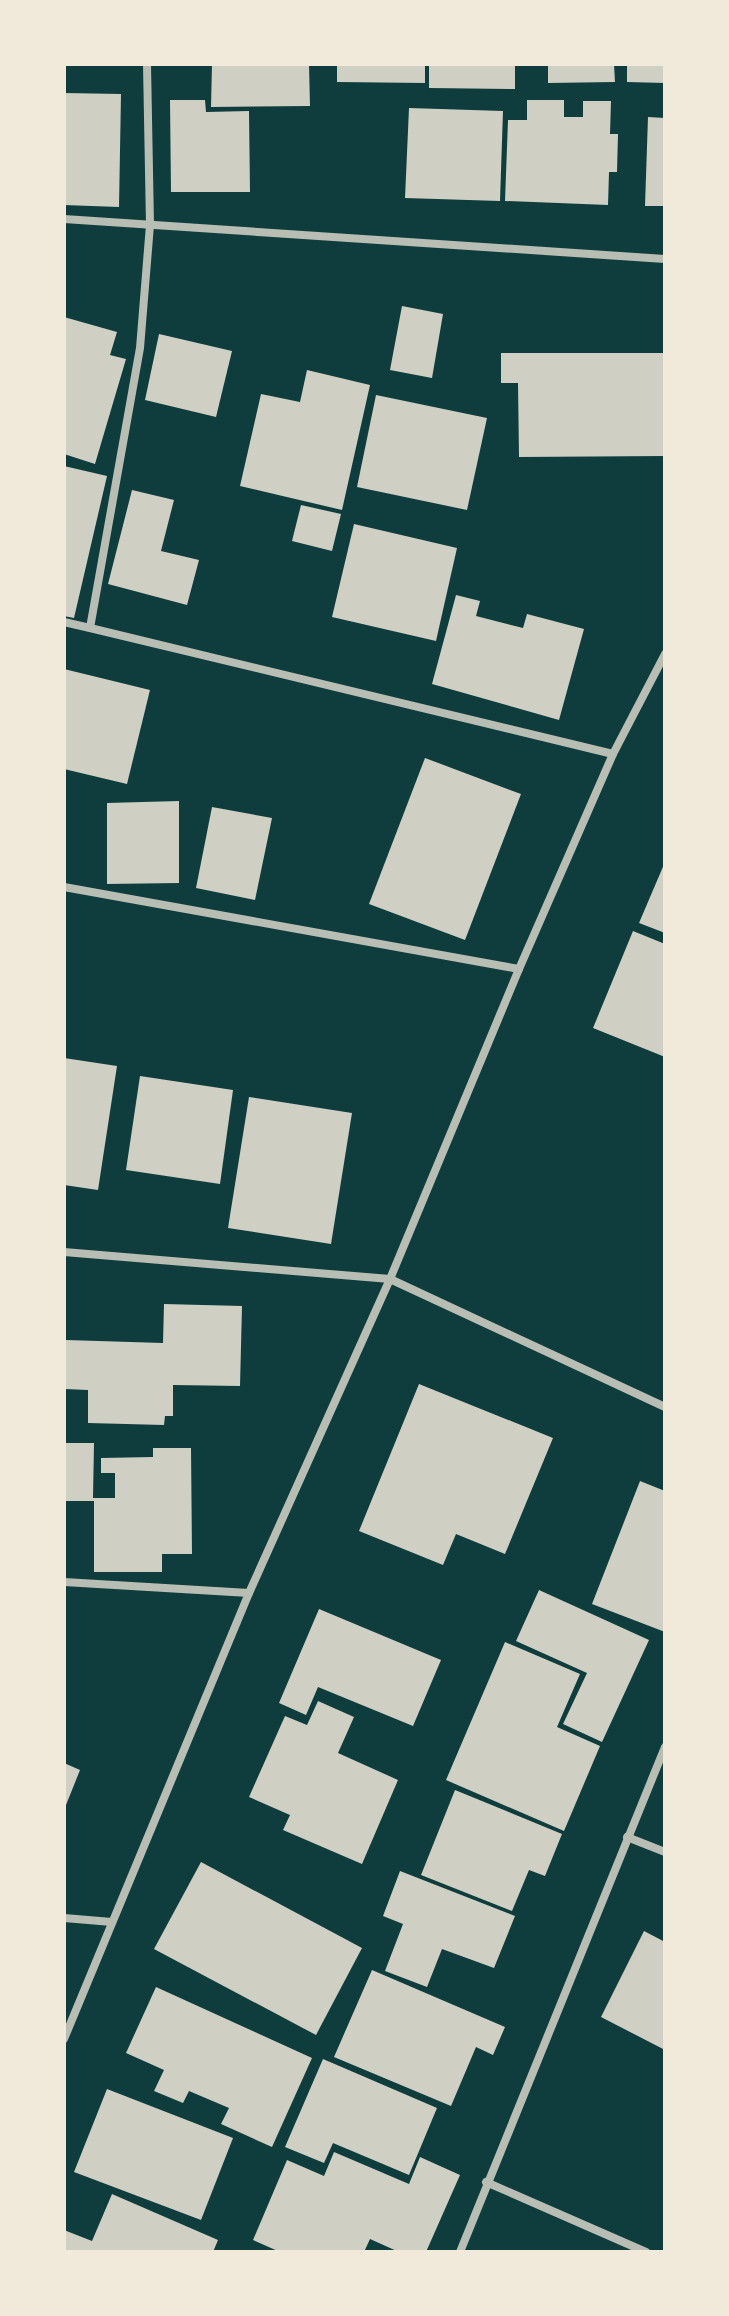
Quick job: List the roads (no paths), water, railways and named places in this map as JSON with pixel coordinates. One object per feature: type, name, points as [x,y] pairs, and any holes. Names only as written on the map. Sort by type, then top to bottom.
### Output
[{"type":"street","points":[[90,628],[140,348],[150,225],[147,64]]},
{"type":"street","points":[[64,219],[665,259]]},
{"type":"street","points":[[64,622],[613,754]]},
{"type":"street","points":[[64,2039],[249,1593],[390,1279],[519,969],[613,754],[665,654]]},
{"type":"street","points":[[64,887],[519,969]]},
{"type":"street","points":[[64,1252],[390,1279],[665,1407]]},
{"type":"street","points":[[64,1582],[249,1593]]},
{"type":"street","points":[[460,2252],[665,1747]]},
{"type":"street","points":[[627,1837],[665,1852]]},
{"type":"street","points":[[64,1918],[112,1922]]},
{"type":"street","points":[[486,2182],[646,2252]]}]
